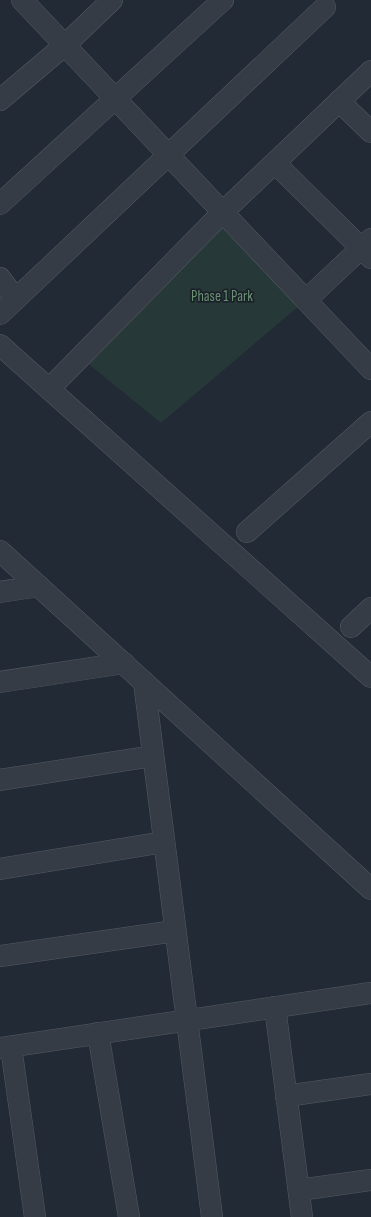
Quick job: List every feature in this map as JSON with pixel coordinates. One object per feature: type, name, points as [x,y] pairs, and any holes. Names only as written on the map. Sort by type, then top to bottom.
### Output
[{"type":"street","points":[[22,0],[371,368]]},
{"type":"street","points":[[0,100],[65,45],[112,0]]},
{"type":"street","points":[[0,204],[223,0]]},
{"type":"street","points":[[0,314],[325,7]]},
{"type":"street","points":[[49,388],[223,212],[371,70]]},
{"type":"street","points":[[339,101],[371,132]]},
{"type":"street","points":[[275,163],[368,248],[306,300]]},
{"type":"street","points":[[0,278],[16,299]]},
{"type":"street","points":[[0,345],[371,677]]},
{"type":"street","points":[[247,532],[371,422]]},
{"type":"street","points":[[0,550],[371,889]]},
{"type":"street","points":[[0,592],[39,586]]},
{"type":"street","points":[[351,627],[371,608]]},
{"type":"street","points":[[0,682],[124,663]]},
{"type":"street","points":[[144,682],[212,1217]]},
{"type":"street","points":[[0,780],[153,756]]},
{"type":"street","points":[[0,869],[164,842]]},
{"type":"street","points":[[0,956],[175,931]]},
{"type":"street","points":[[35,1217],[5,1048],[371,993]]},
{"type":"street","points":[[275,1007],[302,1217]]},
{"type":"street","points":[[98,1033],[129,1217]]},
{"type":"street","points":[[286,1096],[371,1084]]},
{"type":"street","points":[[299,1190],[371,1180]]},
{"type":"green space","name":"Phase 1 Park","points":[[223,212],[306,300],[161,423],[80,357]]}]
